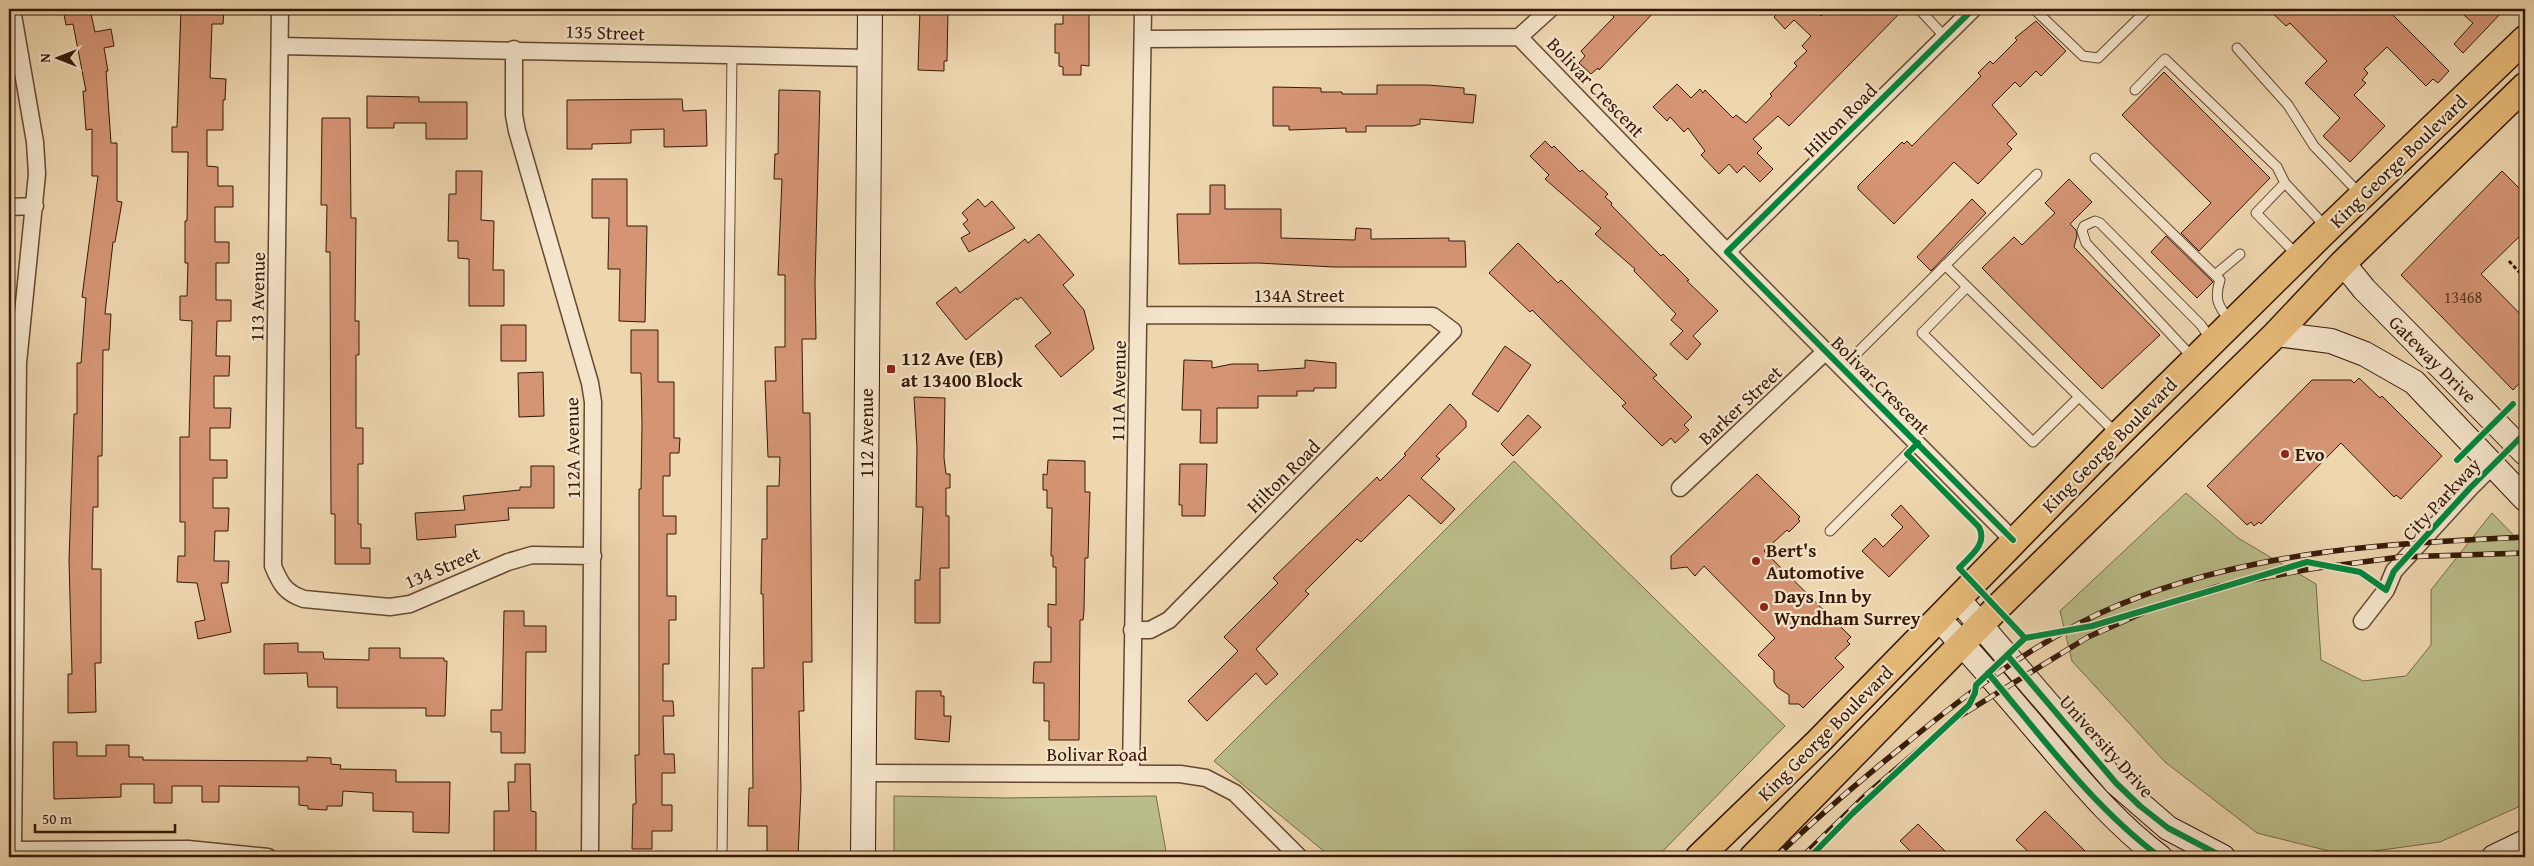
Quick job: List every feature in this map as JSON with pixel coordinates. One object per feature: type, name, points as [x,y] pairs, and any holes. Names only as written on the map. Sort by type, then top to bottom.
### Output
[{"type":"main road","name":"112 Avenue","points":[[862,857],[870,9]]},
{"type":"main road","name":"King George Boulevard","points":[[1699,857],[1818,742],[2118,434],[2328,228],[2525,39]]},
{"type":"main road","name":"King George Boulevard","points":[[1753,857],[1980,625],[2276,334],[2343,263],[2525,86]]},
{"type":"main road","name":"Gateway Drive","points":[[2343,263],[2364,289],[2522,443]]},
{"type":"main road","name":"Gateway Drive","points":[[2276,334],[2331,341],[2365,354],[2414,382],[2525,499]]},
{"type":"main road","name":"City Parkway","points":[[2492,466],[2522,443]]},
{"type":"main road","name":"University Drive","points":[[1958,599],[2116,783],[2168,828],[2223,857]]},
{"type":"main road","points":[[1939,619],[1962,643],[2098,802],[2141,843],[2160,857]]},
{"type":"main road","points":[[2494,857],[2525,842]]},
{"type":"street","points":[[12,9],[35,142],[35,206],[18,362],[11,850],[188,849],[268,857]]},
{"type":"street","name":"113 Avenue","points":[[280,9],[273,566],[280,584]]},
{"type":"street","name":"111A Avenue","points":[[1131,774],[1143,9]]},
{"type":"street","points":[[1519,37],[1550,9]]},
{"type":"street","name":"Hilton Road","points":[[1727,252],[1973,9]]},
{"type":"street","name":"Bolivar Crescent","points":[[1143,40],[1519,37],[1727,252],[2013,540]]},
{"type":"street","name":"135 Street","points":[[280,46],[869,58]]},
{"type":"street","name":"112A Avenue","points":[[514,50],[514,115],[517,131],[590,383],[593,402],[590,857]]},
{"type":"street","points":[[9,207],[35,206]]},
{"type":"street","name":"134A Street","points":[[1139,315],[1433,316],[1453,331]]},
{"type":"street","name":"Hilton Road","points":[[1132,630],[1150,630],[1169,620],[1453,331]]},
{"type":"street","name":"Barker Street","points":[[1680,488],[1826,351]]},
{"type":"street","name":"City Parkway","points":[[2362,621],[2386,590],[2394,571],[2492,466]]},
{"type":"street","name":"134 Street","points":[[280,584],[292,595],[304,599],[390,607],[410,604],[508,562],[532,555],[593,556]]},
{"type":"street","name":"Bolivar Road","points":[[864,773],[1180,774],[1206,778],[1235,793],[1299,857]]},
{"type":"lane","points":[[1919,9],[1945,37]]},
{"type":"lane","points":[[2034,9],[2084,56],[2098,58],[2148,9]]},
{"type":"lane","points":[[2236,48],[2288,105],[2314,146],[2362,196]]},
{"type":"lane","points":[[722,857],[732,56]]},
{"type":"lane","points":[[2135,90],[2165,59],[2277,167],[2285,183],[2328,228]]},
{"type":"lane","points":[[2095,158],[2216,275],[2220,280],[2216,299],[2218,307],[2232,323]]},
{"type":"lane","points":[[1842,367],[2037,174]]},
{"type":"lane","points":[[2285,183],[2256,213],[2299,257]]},
{"type":"lane","points":[[2090,222],[2100,223],[2200,325],[2204,351],[2086,243],[2082,231],[2084,226],[2090,222]]},
{"type":"lane","points":[[2216,275],[2240,254]]},
{"type":"lane","points":[[1945,266],[2118,434]]},
{"type":"lane","points":[[1967,287],[1922,333],[2033,442],[2079,396]]},
{"type":"lane","points":[[1830,531],[1918,444]]},
{"type":"path","points":[[2508,261],[2522,276],[2525,273]]},
{"type":"green space","points":[[1514,461],[1785,726],[1657,857],[1331,857],[1214,761]]},
{"type":"green space","points":[[2186,493],[2238,538],[2316,584],[2321,660],[2363,681],[2406,676],[2431,645],[2431,590],[2492,513],[2525,547],[2525,804],[2440,842],[2345,855],[2257,833],[2165,762],[2072,661],[2060,611]]},
{"type":"green space","points":[[894,796],[1005,798],[1156,796],[1167,857],[894,857]]},
{"type":"building","points":[[63,9],[90,9],[95,32],[111,29],[114,46],[104,48],[108,71],[106,71],[111,143],[117,143],[117,201],[122,202],[115,242],[113,242],[105,314],[111,314],[109,350],[103,350],[102,456],[98,456],[98,507],[93,507],[92,569],[101,569],[101,663],[95,663],[96,712],[68,713],[68,674],[72,674],[69,560],[74,414],[77,414],[77,363],[81,363],[86,298],[82,297],[98,176],[92,176],[92,129],[86,130],[83,91],[86,91],[73,24],[66,25]]},
{"type":"building","points":[[181,9],[224,9],[223,24],[212,24],[210,78],[226,79],[225,100],[223,100],[223,130],[207,130],[207,166],[218,167],[218,186],[233,186],[233,207],[215,207],[215,242],[229,242],[229,263],[216,263],[216,300],[231,300],[231,321],[217,321],[216,356],[230,356],[229,376],[214,376],[214,408],[231,408],[230,428],[210,428],[210,460],[227,460],[227,478],[213,478],[213,508],[229,508],[228,531],[215,531],[214,561],[229,561],[228,583],[221,583],[231,632],[198,639],[195,622],[205,620],[197,583],[177,582],[178,556],[185,556],[185,522],[180,522],[180,437],[189,437],[192,321],[180,320],[180,296],[187,296],[188,263],[185,263],[185,221],[187,221],[188,152],[172,152],[172,127],[177,127]]},
{"type":"building","points":[[920,9],[948,9],[947,61],[944,61],[944,71],[918,70]]},
{"type":"building","points":[[1063,9],[1089,9],[1089,66],[1081,65],[1081,75],[1063,75],[1063,67],[1059,66],[1059,53],[1055,53],[1055,24],[1063,24]]},
{"type":"building","points":[[1605,9],[1657,9],[1599,70],[1598,68],[1591,74],[1579,63],[1585,56],[1581,51],[1614,17]]},
{"type":"building","points":[[1782,9],[1814,9],[1821,16],[1828,9],[1904,9],[1789,126],[1778,116],[1753,139],[1762,148],[1757,153],[1773,169],[1760,182],[1744,166],[1737,173],[1729,164],[1719,174],[1701,155],[1705,151],[1688,128],[1684,132],[1670,117],[1667,121],[1653,107],[1677,84],[1691,98],[1700,89],[1703,93],[1705,90],[1733,118],[1736,115],[1746,123],[1772,96],[1770,94],[1797,66],[1794,63],[1807,51],[1802,46],[1811,36],[1794,20],[1785,29],[1774,17]]},
{"type":"building","points":[[2268,9],[2387,9],[2449,71],[2438,83],[2433,79],[2426,86],[2387,47],[2364,69],[2368,73],[2362,80],[2366,83],[2354,95],[2385,126],[2350,162],[2323,136],[2340,118],[2305,83],[2327,61],[2290,23],[2286,26]]},
{"type":"building","points":[[2457,9],[2505,9],[2463,53],[2454,44],[2473,23]]},
{"type":"building","points":[[2036,21],[2066,51],[2041,76],[2036,71],[2020,87],[2015,82],[1992,105],[2017,134],[2007,144],[2012,149],[1978,184],[1954,162],[1894,224],[1858,189],[1858,186],[1902,142],[1904,144],[1907,141],[1912,146],[1981,76],[1978,73],[1990,61],[1993,64],[2017,40],[2015,38]]},
{"type":"building","points":[[2164,72],[2270,178],[2199,251],[2181,233],[2211,203],[2122,115]]},
{"type":"building","points":[[1377,85],[1428,85],[1464,88],[1464,94],[1476,95],[1473,123],[1420,119],[1420,124],[1413,126],[1366,126],[1366,132],[1346,132],[1346,128],[1289,130],[1289,126],[1273,126],[1273,87],[1321,88],[1321,92],[1342,92],[1342,94],[1377,94]]},
{"type":"building","points":[[779,90],[820,91],[815,282],[816,339],[802,339],[803,413],[810,413],[812,662],[803,662],[804,711],[799,711],[801,789],[798,857],[767,857],[767,826],[748,826],[749,788],[753,788],[752,668],[764,668],[763,594],[761,594],[762,539],[767,539],[767,486],[779,486],[780,457],[768,457],[765,381],[776,381],[775,347],[785,347],[785,275],[778,275],[782,179],[774,179],[775,154],[778,154]]},
{"type":"building","points":[[367,96],[419,97],[419,102],[467,102],[467,139],[426,139],[426,123],[394,123],[394,128],[367,128]]},
{"type":"building","points":[[682,99],[683,111],[706,110],[707,146],[664,147],[664,129],[631,130],[631,143],[592,144],[592,149],[567,149],[567,100]]},
{"type":"building","points":[[322,118],[350,118],[351,218],[356,218],[355,321],[359,321],[359,355],[356,355],[356,428],[363,428],[363,464],[358,464],[358,524],[361,524],[361,548],[370,548],[370,564],[335,564],[335,514],[331,514],[330,252],[326,252],[327,205],[321,205]]},
{"type":"building","points":[[1545,141],[1552,148],[1554,146],[1580,172],[1582,170],[1608,194],[1605,197],[1612,203],[1611,205],[1661,256],[1663,254],[1718,311],[1693,336],[1701,344],[1687,360],[1670,344],[1683,331],[1671,320],[1676,314],[1634,271],[1635,269],[1595,234],[1601,228],[1545,179],[1549,175],[1530,156]]},
{"type":"building","points":[[456,171],[482,171],[481,220],[494,221],[493,270],[504,270],[504,306],[469,306],[469,259],[458,258],[458,241],[448,241],[449,194],[456,194]]},
{"type":"building","points":[[2502,171],[2525,194],[2525,231],[2481,274],[2525,319],[2525,377],[2513,390],[2401,275]]},
{"type":"building","points":[[592,179],[627,179],[627,226],[647,226],[645,322],[619,321],[620,269],[608,269],[609,218],[592,218]]},
{"type":"building","points":[[2069,179],[2092,202],[2070,224],[2076,230],[2077,236],[2074,247],[2160,335],[2102,389],[1982,268],[2014,237],[2022,245],[2055,213],[2045,203]]},
{"type":"building","points":[[1210,185],[1225,185],[1225,209],[1281,209],[1281,238],[1355,240],[1356,228],[1371,229],[1371,239],[1449,238],[1449,241],[1465,241],[1466,267],[1334,267],[1258,263],[1179,264],[1177,214],[1210,214]]},
{"type":"building","points":[[978,199],[985,207],[992,201],[1015,228],[969,252],[961,238],[970,233],[963,224],[968,220],[962,213]]},
{"type":"building","points":[[1972,199],[1986,213],[1931,271],[1917,257]]},
{"type":"building","points":[[1039,234],[1074,275],[1063,285],[1084,310],[1094,349],[1061,377],[1035,346],[1051,333],[1021,297],[1017,300],[1016,298],[966,340],[936,303],[956,287],[960,293],[1025,239],[1028,243]]},
{"type":"building","points":[[2166,236],[2213,282],[2197,298],[2151,252]]},
{"type":"building","points":[[1518,243],[1558,283],[1561,280],[1657,375],[1653,378],[1692,417],[1684,425],[1689,430],[1675,443],[1671,438],[1662,446],[1622,406],[1626,403],[1532,310],[1530,312],[1489,273]]},
{"type":"building","points":[[501,325],[526,325],[526,361],[501,361]]},
{"type":"building","points":[[631,330],[658,330],[658,382],[674,382],[674,438],[680,438],[679,453],[670,453],[670,476],[663,476],[663,516],[676,516],[676,534],[667,534],[667,596],[676,596],[676,620],[669,620],[669,664],[663,664],[663,701],[673,701],[674,716],[663,716],[664,754],[674,754],[675,773],[662,773],[662,805],[672,805],[672,831],[652,831],[652,849],[632,849],[633,804],[636,804],[635,755],[639,755],[639,489],[641,489],[642,424],[641,373],[631,373]]},
{"type":"building","points":[[1505,346],[1531,365],[1498,412],[1472,394]]},
{"type":"building","points":[[1184,360],[1212,361],[1212,368],[1232,364],[1258,364],[1258,371],[1305,368],[1305,360],[1336,363],[1336,388],[1314,388],[1314,391],[1297,391],[1297,396],[1258,396],[1258,408],[1217,408],[1217,443],[1200,443],[1201,410],[1182,410]]},
{"type":"building","points":[[543,372],[544,416],[519,417],[518,373]]},
{"type":"building","name":"Evo","points":[[2359,378],[2380,398],[2382,396],[2442,456],[2401,499],[2396,495],[2394,497],[2341,443],[2261,524],[2259,522],[2254,526],[2251,522],[2247,525],[2207,486],[2312,380],[2351,380],[2354,383]]},
{"type":"building","points":[[914,397],[945,398],[944,458],[946,474],[950,474],[950,488],[946,488],[946,516],[949,516],[949,568],[940,568],[940,623],[915,623],[915,580],[920,580],[923,507],[916,507],[917,448]]},
{"type":"building","points":[[1450,404],[1466,421],[1466,427],[1436,456],[1440,459],[1421,478],[1455,509],[1441,524],[1409,495],[1361,542],[1357,539],[1305,591],[1309,594],[1256,649],[1278,674],[1266,685],[1256,673],[1207,721],[1188,701],[1238,651],[1224,637],[1278,583],[1273,578],[1377,477],[1380,481],[1406,455],[1404,454]]},
{"type":"building","points":[[1528,415],[1541,427],[1513,456],[1501,444]]},
{"type":"building","points":[[1048,460],[1085,461],[1085,492],[1090,492],[1088,558],[1085,558],[1084,611],[1083,620],[1080,620],[1079,740],[1049,740],[1049,721],[1044,721],[1044,683],[1033,683],[1034,662],[1051,662],[1051,627],[1048,627],[1048,604],[1056,605],[1056,567],[1053,567],[1053,556],[1051,556],[1052,508],[1047,508],[1047,490],[1043,490],[1043,474],[1047,475]]},
{"type":"building","points":[[1180,464],[1207,464],[1205,516],[1182,516],[1182,505],[1179,505]]},
{"type":"building","points":[[531,466],[554,466],[554,508],[508,508],[509,520],[455,525],[456,537],[417,540],[415,513],[465,510],[463,496],[520,490],[520,487],[531,487]]},
{"type":"building","points":[[1757,474],[1800,517],[1798,519],[1800,521],[1789,532],[1787,530],[1764,551],[1851,637],[1847,641],[1850,644],[1835,658],[1844,667],[1803,708],[1799,704],[1789,704],[1789,695],[1777,687],[1774,682],[1774,671],[1758,655],[1775,638],[1704,566],[1695,576],[1687,567],[1671,569],[1671,556]]},
{"type":"building","points":[[1901,505],[1929,536],[1889,577],[1862,551],[1875,538],[1883,547],[1903,527],[1891,515]]},
{"type":"building","points":[[504,611],[524,611],[524,626],[546,626],[546,652],[526,652],[525,753],[501,753],[501,732],[491,732],[491,710],[502,710]]},
{"type":"building","points":[[298,643],[298,652],[323,652],[324,659],[369,660],[369,648],[400,648],[400,658],[444,658],[444,661],[447,661],[445,716],[426,716],[426,708],[337,708],[337,687],[308,687],[307,673],[264,674],[264,644]]},
{"type":"building","points":[[916,691],[941,691],[941,696],[944,696],[944,716],[951,716],[949,742],[915,739]]},
{"type":"building","points":[[53,742],[77,742],[77,756],[106,756],[106,745],[129,745],[129,757],[143,757],[143,760],[307,761],[307,757],[331,758],[331,764],[341,765],[340,769],[396,770],[396,782],[450,782],[449,833],[413,832],[413,812],[373,811],[373,793],[343,791],[342,806],[327,806],[327,810],[308,809],[308,806],[299,805],[299,787],[219,786],[219,802],[202,802],[202,786],[172,786],[172,803],[154,803],[154,784],[121,784],[121,797],[54,799]]},
{"type":"building","points":[[515,764],[530,764],[531,811],[536,812],[536,856],[494,856],[494,811],[509,811],[508,782],[515,782]]},
{"type":"building","points":[[2045,811],[2091,857],[2034,857],[2016,840]]},
{"type":"building","points":[[1918,824],[1951,857],[1916,857],[1900,841]]},
{"type":"railway","points":[[1776,857],[1866,777],[1985,682],[2055,637],[2080,623],[2122,604],[2144,595],[2211,574],[2323,552],[2390,545],[2525,537]]},
{"type":"railway","points":[[1802,857],[1868,793],[1952,721],[2088,637],[2156,607],[2215,587],[2310,569],[2400,557],[2525,553]]},
{"type":"cycle path","points":[[1973,9],[1727,252],[2013,540]]},
{"type":"cycle path","points":[[2457,460],[2513,404]]},
{"type":"cycle path","points":[[1810,857],[1853,813],[1969,705],[1975,693],[1976,685],[2025,638],[2092,626],[2307,562],[2360,572],[2386,590],[2394,571],[2470,488],[2525,433]]},
{"type":"cycle path","points":[[1918,443],[1907,454],[1979,527],[1981,533],[1980,544],[1977,549],[1959,568],[2025,638]]},
{"type":"cycle path","points":[[2007,655],[2116,783],[2140,806],[2168,828],[2223,857]]},
{"type":"cycle path","points":[[1988,673],[2090,794],[2112,816],[2160,857]]},
{"type":"place","name":"112 Ave (EB) at 13400 Block","points":[[891,369]]},
{"type":"place","name":"Evo","points":[[2285,454]]},
{"type":"place","name":"Bert's Automotive","points":[[1756,561]]},
{"type":"place","name":"Days Inn by Wyndham Surrey","points":[[1764,607]]}]
